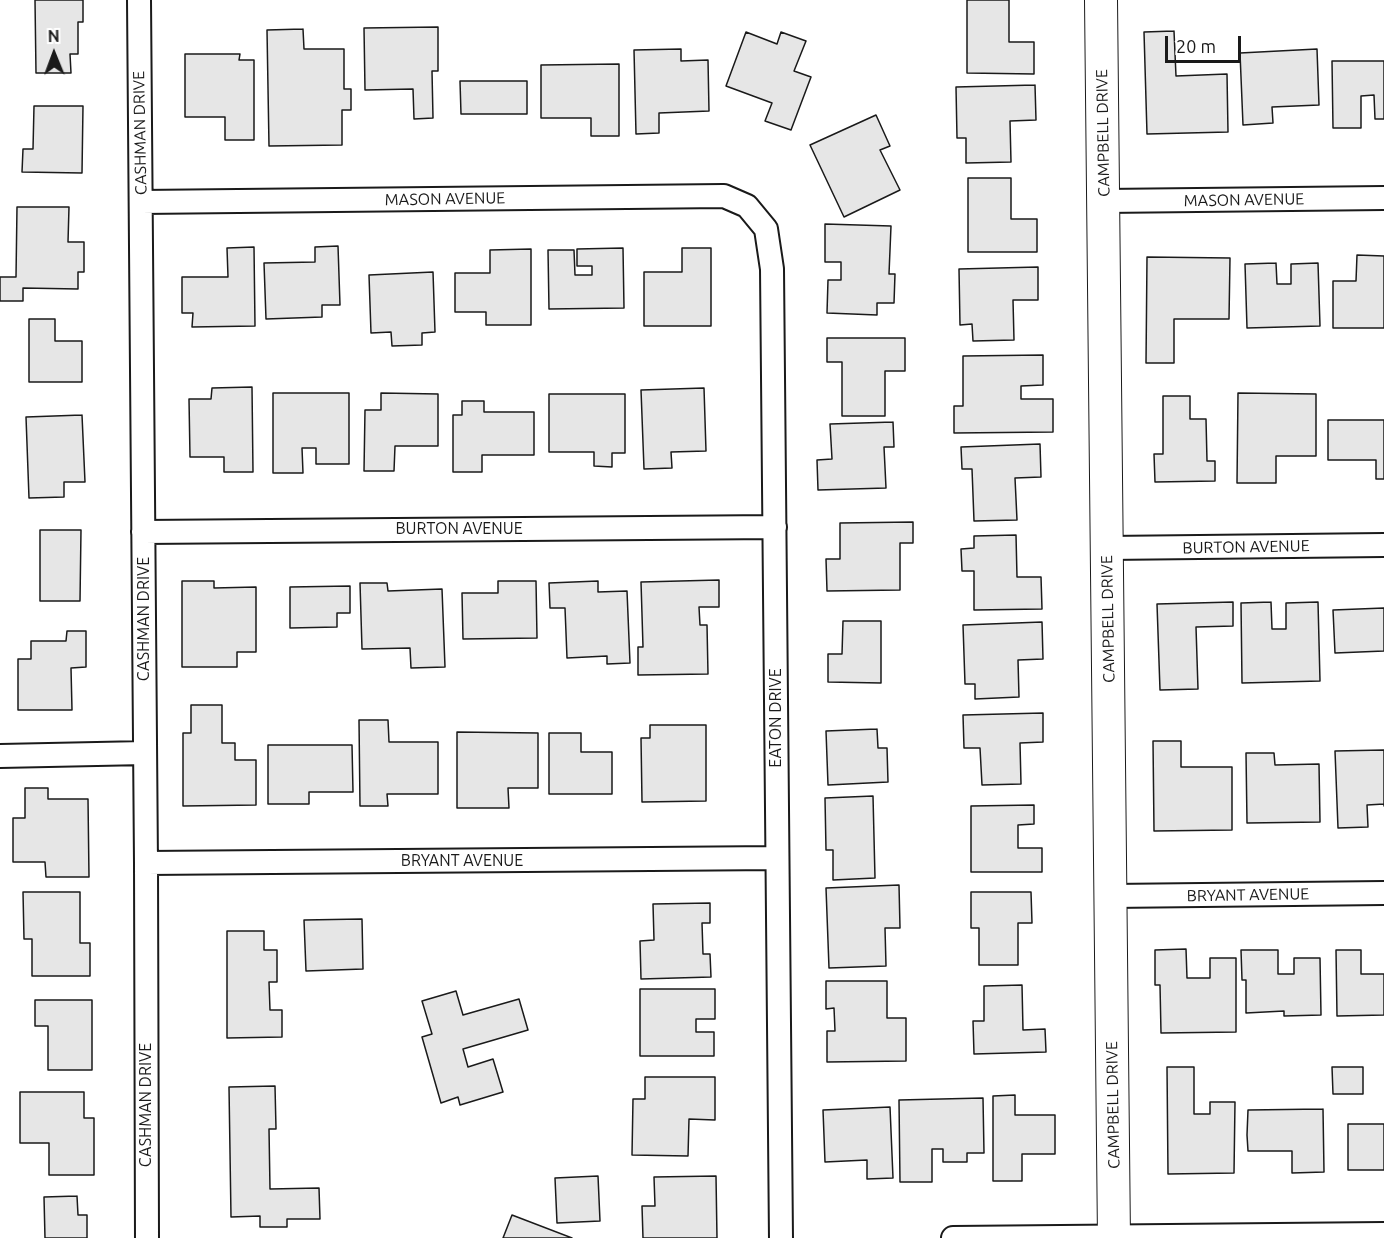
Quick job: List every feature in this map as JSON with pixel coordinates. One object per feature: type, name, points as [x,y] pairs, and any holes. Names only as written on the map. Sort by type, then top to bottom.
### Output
[{"type":"street","name":"CASHMAN DRIVE","points":[[139,0],[147,1238]]},
{"type":"street","name":"CAMPBELL DRIVE","points":[[1101,0],[1114,1237]]},
{"type":"street","name":"MASON AVENUE","points":[[141,202],[724,196],[747,206]]},
{"type":"street","name":"MASON AVENUE","points":[[1104,201],[1384,198]]},
{"type":"street","name":"EATON DRIVE","points":[[747,206],[766,229],[772,269],[781,1238]]},
{"type":"street","name":"BURTON AVENUE","points":[[143,532],[775,527]]},
{"type":"street","name":"BURTON AVENUE","points":[[1107,549],[1384,545]]},
{"type":"street","points":[[0,756],[145,753]]},
{"type":"street","name":"BRYANT AVENUE","points":[[146,863],[777,858]]},
{"type":"street","name":"BRYANT AVENUE","points":[[1111,896],[1384,893]]},
{"type":"street","points":[[953,1238],[1384,1234]]},
{"type":"building","points":[[35,0],[83,0],[83,22],[78,22],[78,54],[70,54],[71,73],[36,73]]},
{"type":"building","points":[[967,0],[1009,0],[1009,42],[1034,42],[1034,74],[967,73]]},
{"type":"building","points":[[438,27],[438,71],[432,71],[433,118],[414,119],[413,89],[365,90],[364,28]]},
{"type":"building","points":[[303,29],[304,49],[344,49],[344,89],[351,89],[351,110],[342,110],[342,145],[269,146],[267,30]]},
{"type":"building","points":[[1174,31],[1176,76],[1227,74],[1228,132],[1147,134],[1144,32]]},
{"type":"building","points":[[746,32],[777,44],[781,32],[806,41],[794,71],[811,77],[791,130],[765,121],[772,103],[726,86]]},
{"type":"building","points":[[681,49],[681,61],[708,60],[709,111],[659,113],[659,133],[636,134],[634,50]]},
{"type":"building","points":[[1317,49],[1319,105],[1272,107],[1273,123],[1243,125],[1240,53]]},
{"type":"building","points":[[185,54],[240,54],[239,60],[254,60],[254,140],[225,140],[225,117],[185,117]]},
{"type":"building","points":[[1332,61],[1384,61],[1384,119],[1375,119],[1374,95],[1361,96],[1361,128],[1333,128]]},
{"type":"building","points":[[619,64],[619,136],[591,136],[591,118],[541,118],[541,65]]},
{"type":"building","points":[[460,81],[527,81],[527,114],[461,114]]},
{"type":"building","points":[[1035,85],[1036,120],[1010,121],[1011,162],[966,163],[966,138],[957,138],[956,87]]},
{"type":"building","points":[[34,106],[83,106],[82,173],[22,172],[23,149],[33,149]]},
{"type":"building","points":[[876,115],[890,146],[880,150],[900,190],[844,217],[810,145]]},
{"type":"building","points":[[968,178],[1011,178],[1011,219],[1037,219],[1037,252],[968,252]]},
{"type":"building","points":[[17,207],[69,207],[68,242],[84,242],[84,272],[78,272],[78,289],[23,288],[23,301],[0,301],[0,277],[16,277]]},
{"type":"building","points":[[825,224],[891,226],[889,274],[895,274],[894,303],[877,303],[877,315],[827,313],[828,280],[841,280],[841,262],[825,262]]},
{"type":"building","points":[[338,246],[340,305],[322,305],[322,317],[266,319],[264,263],[315,262],[315,247]]},
{"type":"building","points":[[254,247],[255,326],[192,327],[193,313],[182,313],[182,277],[228,277],[227,248]]},
{"type":"building","points":[[623,248],[624,308],[549,309],[548,250],[574,250],[575,275],[592,275],[592,266],[577,266],[577,249]]},
{"type":"building","points":[[682,248],[711,248],[711,326],[644,326],[644,272],[682,272]]},
{"type":"building","points":[[531,249],[531,325],[486,325],[486,312],[455,312],[455,273],[490,273],[490,250]]},
{"type":"building","points":[[1357,255],[1384,256],[1384,328],[1333,328],[1333,281],[1356,281]]},
{"type":"building","points":[[1147,257],[1230,258],[1229,319],[1174,319],[1174,363],[1146,363]]},
{"type":"building","points":[[1276,263],[1277,284],[1291,284],[1291,264],[1318,263],[1320,326],[1247,328],[1245,264]]},
{"type":"building","points":[[1038,267],[1038,300],[1013,300],[1014,340],[973,341],[972,324],[960,325],[959,269]]},
{"type":"building","points":[[433,272],[435,332],[422,333],[422,345],[392,346],[391,332],[371,333],[369,275]]},
{"type":"building","points":[[29,319],[55,319],[55,341],[82,341],[82,382],[29,382]]},
{"type":"building","points":[[827,338],[905,338],[905,371],[885,371],[885,416],[842,416],[842,362],[827,362]]},
{"type":"building","points":[[1043,355],[1043,385],[1021,386],[1021,399],[1053,399],[1053,432],[954,433],[954,406],[963,406],[963,356]]},
{"type":"building","points":[[252,387],[253,472],[224,472],[224,457],[190,457],[189,399],[211,399],[212,388]]},
{"type":"building","points":[[704,388],[706,451],[671,452],[672,468],[644,469],[641,390]]},
{"type":"building","points":[[273,393],[349,393],[349,464],[316,464],[316,448],[302,448],[303,473],[273,473]]},
{"type":"building","points":[[381,393],[438,394],[438,446],[395,446],[394,471],[364,471],[365,410],[381,410]]},
{"type":"building","points":[[1238,393],[1316,394],[1316,456],[1276,456],[1276,483],[1237,483]]},
{"type":"building","points":[[549,394],[625,394],[625,453],[612,453],[612,467],[594,466],[594,452],[549,452]]},
{"type":"building","points":[[1163,396],[1190,396],[1190,419],[1206,419],[1207,461],[1215,461],[1215,481],[1155,482],[1154,454],[1163,454]]},
{"type":"building","points":[[462,401],[484,401],[484,412],[534,412],[534,455],[482,455],[482,472],[453,472],[453,415],[462,415]]},
{"type":"building","points":[[82,415],[85,482],[64,482],[64,497],[29,498],[26,417]]},
{"type":"building","points":[[1328,420],[1384,420],[1384,479],[1376,479],[1376,460],[1328,460]]},
{"type":"building","points":[[893,422],[894,447],[884,447],[886,488],[818,490],[817,460],[832,459],[830,424]]},
{"type":"building","points":[[1040,444],[1041,477],[1015,478],[1017,520],[974,521],[972,469],[962,469],[961,447]]},
{"type":"building","points":[[913,522],[913,543],[900,543],[900,590],[827,591],[826,559],[840,559],[840,523]]},
{"type":"building","points":[[40,530],[81,530],[80,601],[40,601]]},
{"type":"building","points":[[1016,535],[1017,577],[1041,577],[1042,609],[974,610],[974,571],[962,571],[961,549],[974,548],[974,536]]},
{"type":"building","points":[[719,580],[719,607],[699,607],[700,625],[707,625],[708,674],[638,675],[638,647],[643,647],[641,582]]},
{"type":"building","points":[[182,581],[214,581],[214,588],[256,587],[256,652],[237,652],[237,667],[182,667]]},
{"type":"building","points":[[498,581],[536,581],[537,638],[463,639],[462,593],[498,593]]},
{"type":"building","points":[[598,581],[598,592],[627,591],[630,663],[607,664],[607,656],[567,658],[565,608],[550,608],[549,583]]},
{"type":"building","points":[[360,583],[387,583],[388,591],[442,589],[445,667],[411,668],[410,648],[362,649]]},
{"type":"building","points":[[350,586],[350,613],[337,613],[337,627],[290,628],[290,587]]},
{"type":"building","points":[[1233,602],[1233,626],[1196,627],[1198,689],[1160,690],[1157,604]]},
{"type":"building","points":[[1271,602],[1272,629],[1286,629],[1286,603],[1318,602],[1320,681],[1242,683],[1241,603]]},
{"type":"building","points":[[1384,608],[1384,651],[1335,653],[1333,610]]},
{"type":"building","points":[[843,621],[881,621],[881,683],[828,682],[828,654],[842,654]]},
{"type":"building","points":[[1042,622],[1043,659],[1018,660],[1019,697],[975,699],[975,684],[965,684],[963,625]]},
{"type":"building","points":[[67,631],[86,631],[86,667],[71,668],[72,710],[18,710],[18,659],[31,659],[31,641],[66,641]]},
{"type":"building","points":[[191,705],[222,705],[222,743],[235,743],[235,760],[256,760],[256,805],[183,806],[183,733],[191,733]]},
{"type":"building","points":[[1043,713],[1043,742],[1020,743],[1021,784],[982,785],[980,748],[964,748],[963,715]]},
{"type":"building","points":[[359,720],[388,720],[389,742],[438,742],[438,794],[387,794],[388,806],[360,806]]},
{"type":"building","points":[[650,725],[706,725],[706,801],[642,802],[641,738],[650,738]]},
{"type":"building","points":[[877,729],[878,748],[887,748],[888,782],[828,785],[826,731]]},
{"type":"building","points":[[457,732],[538,733],[538,788],[508,788],[509,808],[457,808]]},
{"type":"building","points":[[549,733],[581,733],[581,752],[612,752],[612,794],[549,794]]},
{"type":"building","points":[[1153,741],[1181,741],[1181,767],[1232,767],[1232,830],[1154,831]]},
{"type":"building","points":[[268,745],[352,745],[353,792],[309,792],[309,804],[268,804]]},
{"type":"building","points":[[1384,750],[1384,804],[1367,805],[1368,827],[1338,828],[1335,751]]},
{"type":"building","points":[[1246,753],[1274,753],[1275,765],[1319,764],[1320,822],[1247,823]]},
{"type":"building","points":[[25,788],[48,788],[48,799],[88,799],[89,877],[46,877],[45,862],[13,862],[13,818],[25,818]]},
{"type":"building","points":[[873,796],[875,878],[833,880],[833,850],[826,850],[825,798]]},
{"type":"building","points":[[1034,805],[1034,824],[1018,825],[1018,848],[1042,848],[1042,872],[971,872],[971,806]]},
{"type":"building","points":[[899,885],[900,928],[885,928],[886,966],[829,968],[826,888]]},
{"type":"building","points":[[23,892],[80,892],[80,943],[90,943],[90,976],[32,976],[32,939],[24,939]]},
{"type":"building","points":[[971,892],[1031,892],[1032,923],[1018,923],[1018,965],[979,965],[979,928],[971,928]]},
{"type":"building","points":[[710,903],[710,923],[702,923],[703,954],[710,954],[711,977],[641,979],[640,941],[654,940],[653,904]]},
{"type":"building","points":[[362,919],[363,969],[306,971],[304,920]]},
{"type":"building","points":[[227,931],[264,931],[264,950],[277,950],[277,982],[269,982],[270,1010],[282,1010],[282,1037],[227,1038]]},
{"type":"building","points":[[1186,949],[1187,978],[1210,978],[1210,958],[1236,958],[1236,1032],[1161,1033],[1160,985],[1155,985],[1155,950]]},
{"type":"building","points":[[1241,950],[1278,950],[1278,974],[1294,974],[1294,958],[1320,958],[1321,1015],[1284,1016],[1284,1011],[1246,1013],[1246,980],[1242,980]]},
{"type":"building","points":[[1336,950],[1361,950],[1361,974],[1384,974],[1384,1015],[1337,1016]]},
{"type":"building","points":[[826,981],[887,981],[887,1018],[906,1018],[906,1061],[827,1062],[827,1031],[835,1031],[834,1008],[826,1009]]},
{"type":"building","points":[[1022,985],[1023,1030],[1045,1029],[1046,1052],[974,1054],[973,1021],[984,1021],[984,986]]},
{"type":"building","points":[[640,989],[715,989],[715,1019],[696,1019],[696,1032],[714,1032],[714,1056],[640,1056]]},
{"type":"building","points":[[456,991],[463,1015],[519,999],[528,1030],[463,1049],[468,1067],[493,1059],[503,1092],[460,1105],[458,1097],[441,1103],[422,1037],[432,1034],[422,1001]]},
{"type":"building","points":[[35,1000],[92,1000],[92,1070],[48,1070],[48,1026],[35,1026]]},
{"type":"building","points":[[1167,1067],[1194,1067],[1194,1114],[1210,1114],[1210,1102],[1235,1102],[1234,1173],[1168,1174]]},
{"type":"building","points":[[1332,1067],[1363,1067],[1363,1094],[1333,1094]]},
{"type":"building","points":[[645,1077],[715,1077],[715,1120],[689,1119],[688,1156],[632,1155],[633,1099],[645,1099]]},
{"type":"building","points":[[275,1086],[276,1129],[269,1129],[270,1189],[319,1188],[320,1219],[287,1219],[287,1227],[260,1227],[260,1216],[231,1217],[229,1087]]},
{"type":"building","points":[[20,1092],[84,1092],[84,1118],[94,1118],[94,1175],[49,1175],[49,1143],[20,1143]]},
{"type":"building","points":[[1015,1095],[1015,1115],[1055,1115],[1055,1154],[1022,1154],[1022,1181],[993,1181],[993,1096]]},
{"type":"building","points":[[983,1098],[984,1153],[967,1153],[967,1162],[943,1162],[943,1149],[932,1149],[932,1182],[900,1182],[899,1100]]},
{"type":"building","points":[[890,1107],[893,1178],[867,1179],[867,1160],[825,1162],[823,1110]]},
{"type":"building","points":[[1323,1109],[1324,1172],[1292,1173],[1292,1151],[1248,1151],[1248,1110]]},
{"type":"building","points":[[1348,1124],[1384,1124],[1384,1170],[1348,1170]]},
{"type":"building","points":[[598,1176],[600,1221],[557,1223],[555,1178]]},
{"type":"building","points":[[716,1176],[717,1238],[643,1238],[642,1206],[655,1206],[654,1177]]},
{"type":"building","points":[[77,1196],[78,1215],[87,1215],[87,1238],[45,1238],[44,1197]]},
{"type":"building","points":[[512,1215],[572,1238],[503,1238]]}]
